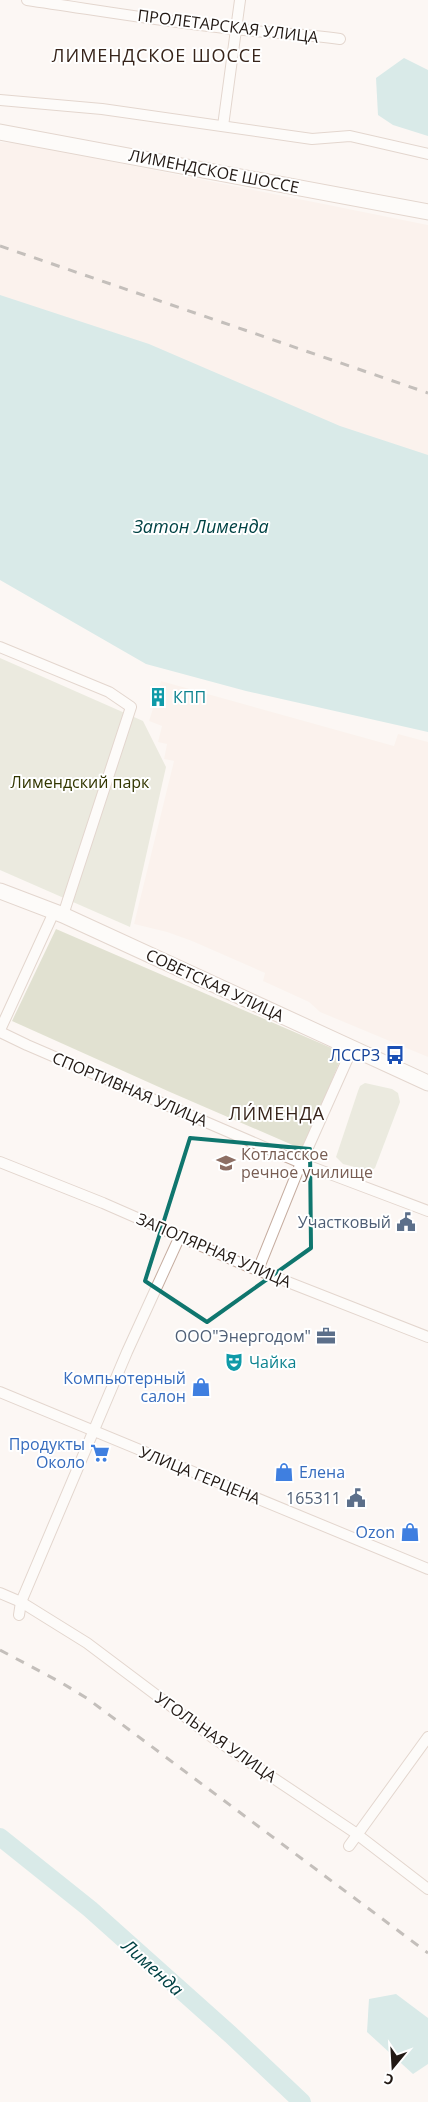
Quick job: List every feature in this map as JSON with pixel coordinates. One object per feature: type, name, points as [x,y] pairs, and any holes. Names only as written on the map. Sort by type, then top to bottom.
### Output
[{"type":"main road","name":"ЛИМЕНДСКОЕ ШОССЕ","points":[[0,132],[164,161],[428,212]]},
{"type":"main road","name":"СОВЕТСКАЯ УЛИЦА","points":[[0,891],[58,914],[428,1082]]},
{"type":"street","name":"ПРОЛЕТАРСКАЯ УЛИЦА","points":[[27,0],[237,29],[298,33],[340,39]]},
{"type":"street","points":[[223,126],[240,0]]},
{"type":"street","points":[[0,100],[102,109],[312,139],[350,136],[428,154]]},
{"type":"street","points":[[0,647],[109,692],[131,707],[58,914],[0,1031]]},
{"type":"street","name":"СПОРТИВНАЯ УЛИЦА","points":[[0,1031],[27,1045],[301,1163],[428,1210]]},
{"type":"street","points":[[258,1270],[301,1163],[352,1049]]},
{"type":"street","name":"ЗАПОЛЯРНАЯ УЛИЦА","points":[[0,1162],[258,1270],[428,1337]]},
{"type":"street","points":[[19,1615],[21,1602],[130,1344],[180,1236]]},
{"type":"street","name":"УЛИЦА ГЕРЦЕНА","points":[[0,1392],[428,1569]]},
{"type":"street","name":"УГОЛЬНАЯ УЛИЦА","points":[[0,1593],[21,1602],[87,1643],[212,1737],[357,1834],[428,1889]]},
{"type":"street","points":[[349,1846],[428,1737]]},
{"type":"highlighted area","points":[[190,1138],[310,1149],[311,1248],[207,1322],[145,1281]]},
{"type":"shaded area","points":[[0,142],[24,144],[428,225],[428,461],[0,341]]},
{"type":"shaded area","points":[[161,681],[394,746],[398,734],[428,742],[428,1057],[320,1012],[309,1002],[263,981],[265,973],[192,941],[167,932],[134,924],[174,761],[164,759],[167,744],[158,742],[162,726],[149,721],[155,702],[150,701],[153,690],[158,691]]},
{"type":"green space","name":"Лимендский парк","points":[[0,658],[143,721],[166,767],[130,927],[0,870]]},
{"type":"green space","points":[[56,929],[343,1053],[304,1150],[12,1021]]},
{"type":"green space","points":[[365,1083],[392,1089],[398,1093],[400,1102],[375,1168],[370,1171],[343,1164],[336,1157],[358,1091],[360,1086]]},
{"type":"water","points":[[404,58],[428,70],[428,136],[393,125],[378,115],[376,78]]},
{"type":"water","name":"Затон Лименда","points":[[0,295],[149,344],[340,426],[428,455],[428,732],[246,691],[146,664],[0,580]]},
{"type":"water","points":[[396,1994],[428,2018],[428,2064],[413,2074],[367,2032],[369,1999]]},
{"type":"waterway","name":"Лименда","points":[[0,1837],[90,1909],[231,2035],[302,2102]]},
{"type":"railway","points":[[0,246],[428,393]]},
{"type":"railway","points":[[0,1650],[88,1699],[428,1953]]},
{"type":"place","name":"КПП","points":[[158,697]]},
{"type":"place","name":"ЛССРЗ","points":[[395,1055]]},
{"type":"place","name":"Котласское речное училище","points":[[226,1163]]},
{"type":"place","name":"Участковый","points":[[406,1222]]},
{"type":"place","name":"ООО\"Энергодом\"","points":[[326,1336]]},
{"type":"place","name":"Чайка","points":[[234,1362]]},
{"type":"place","name":"Компьютерный салон","points":[[201,1387]]},
{"type":"place","name":"Продукты Около","points":[[100,1453]]},
{"type":"place","name":"Елена","points":[[284,1472]]},
{"type":"place","name":"165311","points":[[356,1498]]},
{"type":"place","name":"Ozon","points":[[410,1532]]},
{"type":"district","name":"ЛИМЕНДСКОЕ ШОССЕ","points":[[157,55]]},
{"type":"district","name":"ЛИ́МЕНДА","points":[[277,1113]]}]
